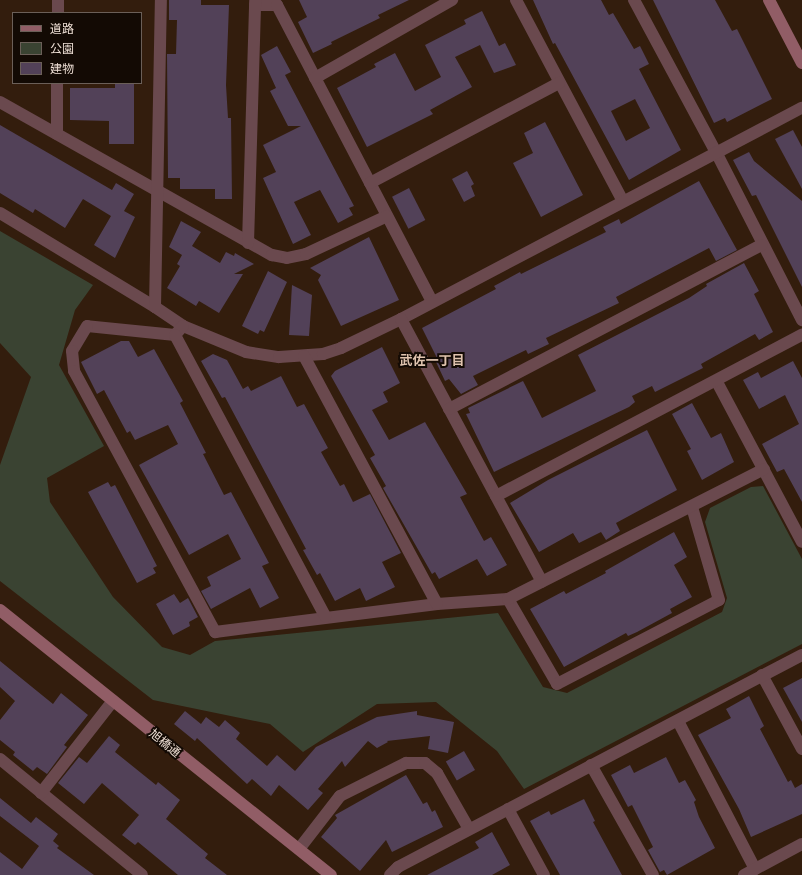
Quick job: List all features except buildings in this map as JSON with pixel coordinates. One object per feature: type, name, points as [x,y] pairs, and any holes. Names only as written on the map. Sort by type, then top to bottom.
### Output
[{"type":"street","points":[[58,0],[58,12]]},
{"type":"street","points":[[155,307],[156,189],[161,0]]},
{"type":"street","points":[[315,78],[452,0]]},
{"type":"street","points":[[516,0],[559,83],[623,200]]},
{"type":"street","points":[[634,0],[716,152],[762,245],[802,320]]},
{"type":"street","points":[[769,0],[802,63]]},
{"type":"street","points":[[248,243],[255,2],[277,5],[432,302]]},
{"type":"street","points":[[370,183],[559,83]]},
{"type":"street","points":[[57,84],[57,134]]},
{"type":"street","points":[[0,102],[156,189],[248,243],[272,254],[287,258],[306,254],[387,216]]},
{"type":"street","points":[[764,469],[692,507],[508,599],[437,604],[357,616],[325,616],[215,632],[74,371],[72,351],[87,326],[179,331],[246,352],[279,356],[304,356],[341,348],[400,319],[623,200],[802,108]]},
{"type":"street","points":[[0,213],[155,307],[179,331],[325,616]]},
{"type":"street","points":[[449,410],[762,245]]},
{"type":"street","points":[[400,319],[542,582]]},
{"type":"street","points":[[496,496],[717,382],[802,335]]},
{"type":"street","points":[[304,356],[437,604]]},
{"type":"street","points":[[717,382],[802,542]]},
{"type":"street","points":[[508,599],[557,684],[718,600],[692,507]]},
{"type":"street","name":"旭橋通","points":[[0,610],[331,875]]},
{"type":"street","points":[[390,875],[398,867],[469,829],[802,655]]},
{"type":"street","points":[[762,675],[802,750]]},
{"type":"street","points":[[41,793],[113,701]]},
{"type":"street","points":[[678,721],[756,869]]},
{"type":"street","points":[[0,760],[142,875]]},
{"type":"street","points":[[299,850],[340,796],[406,763],[424,763],[437,773],[469,829]]},
{"type":"street","points":[[592,765],[653,875]]},
{"type":"street","points":[[508,809],[544,875]]},
{"type":"street","points":[[744,875],[802,844]]},
{"type":"green space","points":[[0,231],[93,285],[75,310],[59,365],[104,446],[47,478],[50,502],[113,597],[162,647],[190,655],[215,641],[498,613],[543,687],[567,693],[722,612],[727,598],[705,522],[710,508],[751,487],[763,486],[802,559],[802,644],[524,789],[497,751],[436,702],[377,704],[303,752],[270,724],[153,700],[0,581],[0,465],[31,377],[0,343]]},
{"type":"district","name":"武佐一丁目","points":[[432,361]]}]
